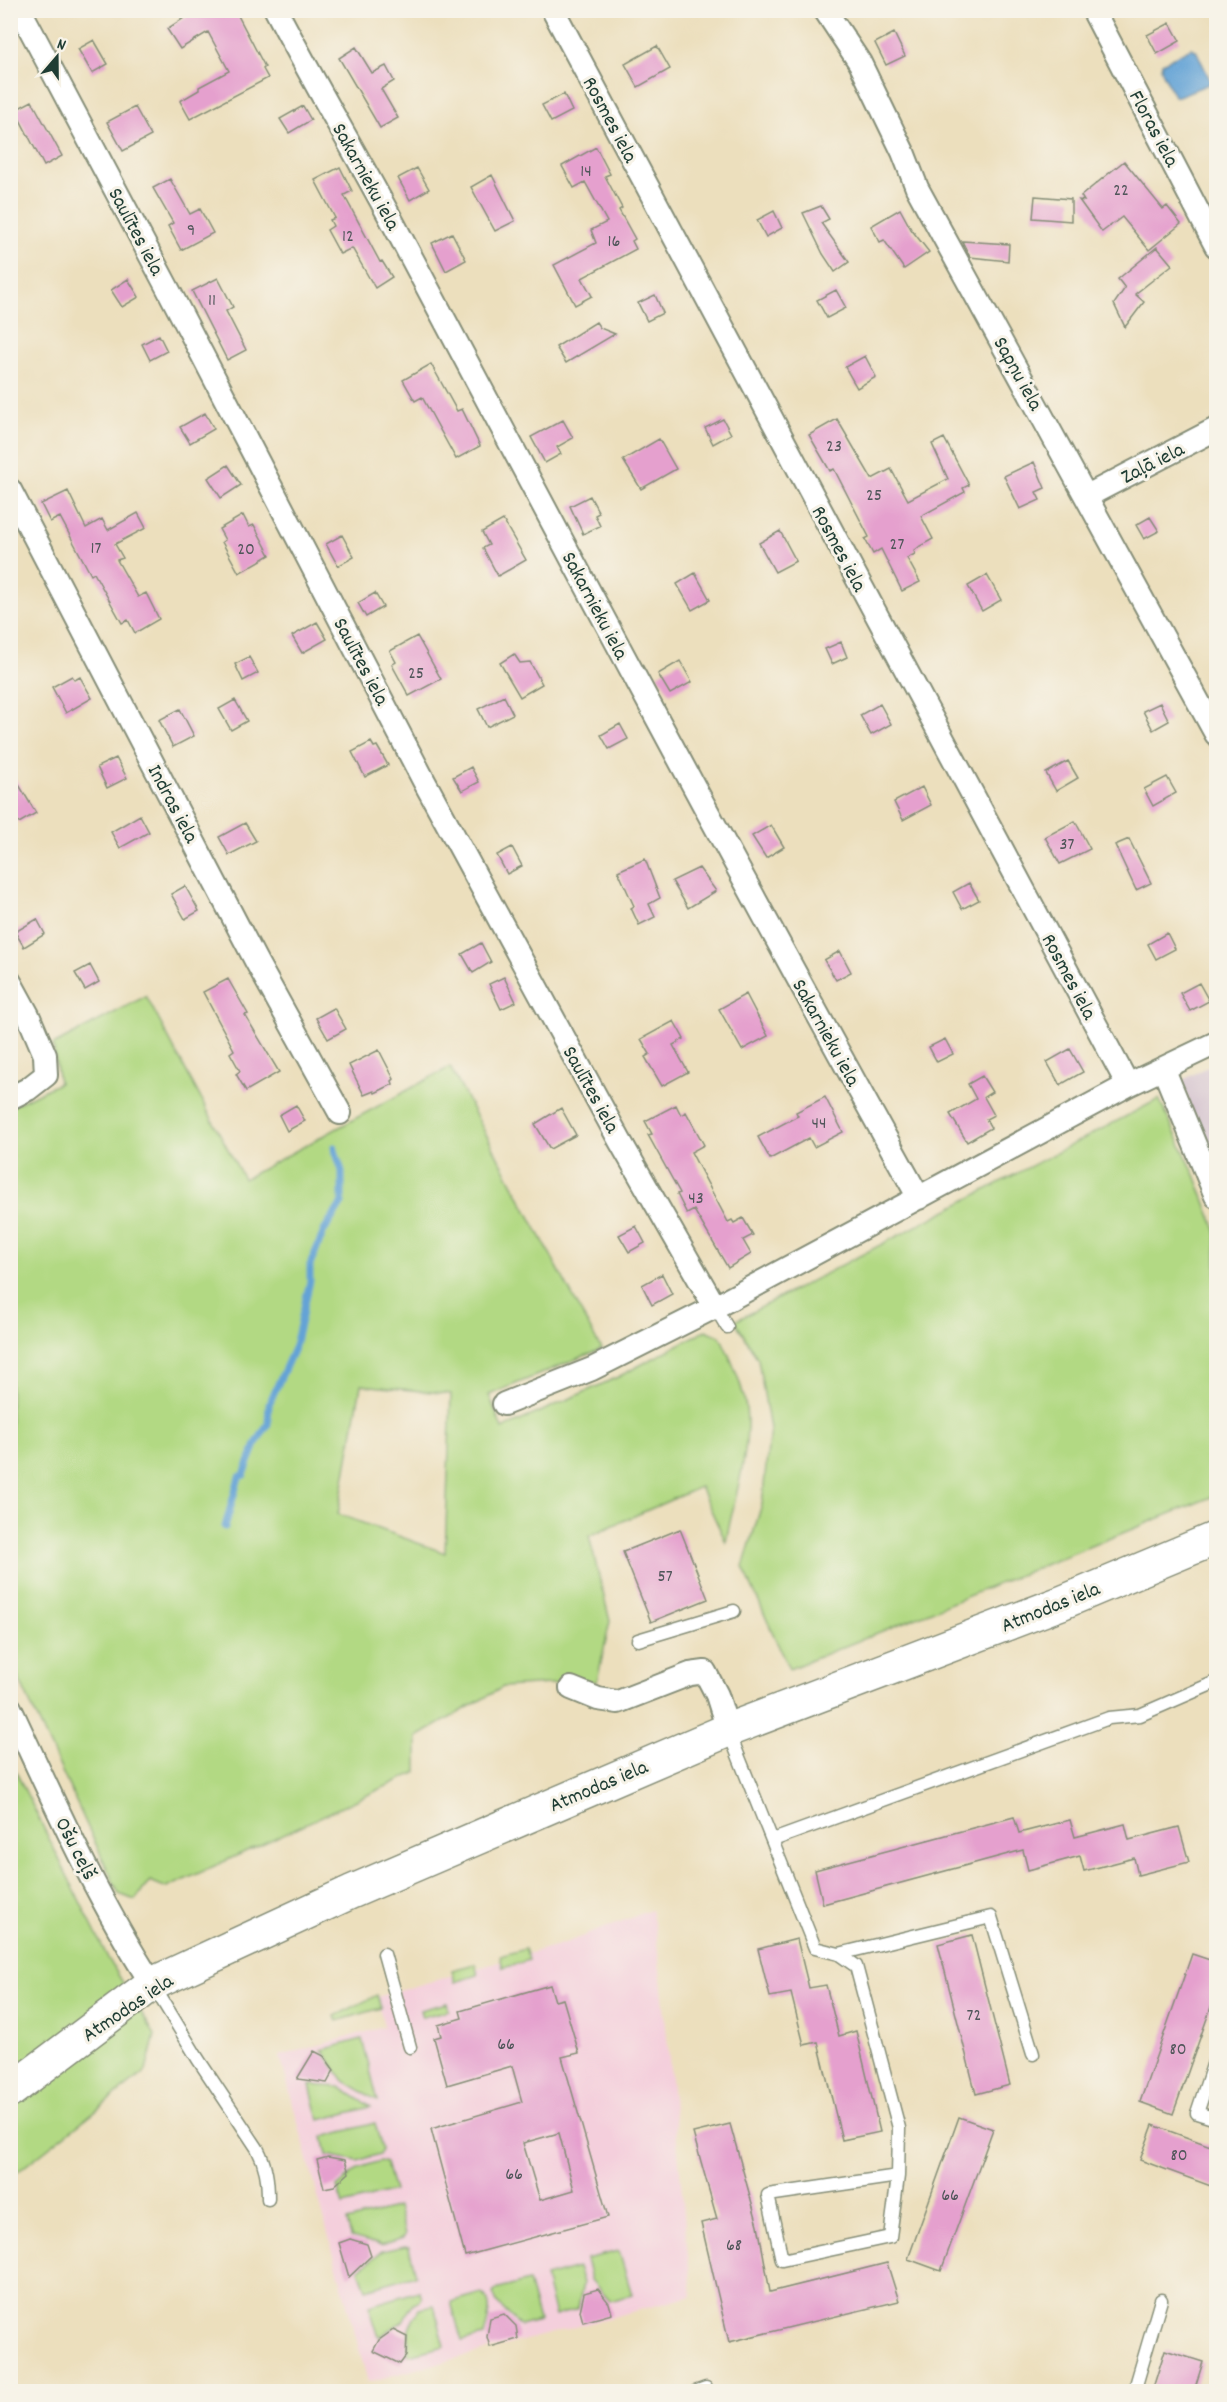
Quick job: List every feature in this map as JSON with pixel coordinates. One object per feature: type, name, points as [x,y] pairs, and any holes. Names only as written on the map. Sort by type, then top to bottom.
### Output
[{"type":"main road","name":"Atmodas iela","points":[[10,2091],[152,1984],[351,1892],[728,1730],[1062,1603],[1216,1538]]},
{"type":"street","name":"Saulītes iela","points":[[20,10],[424,781],[615,1131],[715,1307]]},
{"type":"street","name":"Sakarnieku iela","points":[[276,10],[376,190],[629,668],[919,1198]]},
{"type":"street","name":"Rosmes iela","points":[[553,10],[1128,1085]]},
{"type":"street","name":"Sapņu iela","points":[[825,10],[860,63],[903,152],[917,188],[1216,734]]},
{"type":"street","name":"Floras iela","points":[[1093,10],[1216,246]]},
{"type":"street","name":"Zaļā iela","points":[[1087,496],[1216,429]]},
{"type":"street","name":"Indras iela","points":[[10,490],[256,961],[340,1113]]},
{"type":"street","points":[[10,982],[28,1015],[45,1055],[46,1075],[28,1089],[10,1098]]},
{"type":"street","points":[[504,1404],[592,1369],[715,1307],[1128,1085],[1164,1070],[1216,1043]]},
{"type":"street","points":[[1164,1070],[1216,1196]]},
{"type":"street","points":[[571,1688],[598,1699],[618,1702],[690,1674],[705,1672],[717,1695],[728,1730]]},
{"type":"street","name":"Ošu ceļš","points":[[10,1708],[73,1844],[132,1953],[152,1984]]},
{"type":"lane","points":[[715,1307],[727,1327]]},
{"type":"lane","points":[[638,1640],[734,1611]]},
{"type":"lane","points":[[773,1840],[1109,1718],[1140,1715],[1216,1682]]},
{"type":"lane","points":[[728,1730],[815,1948],[839,1954],[856,1966],[899,2128],[898,2176],[890,2237],[782,2260],[768,2195],[898,2176]]},
{"type":"lane","points":[[839,1954],[991,1917],[1033,2055]]},
{"type":"lane","points":[[384,1954],[410,2047]]},
{"type":"lane","points":[[152,1984],[257,2148],[265,2163],[268,2199]]},
{"type":"lane","points":[[1216,2056],[1197,2113],[1216,2119]]},
{"type":"lane","points":[[1134,2391],[1161,2300]]},
{"type":"shaded area","points":[[1216,1062],[1216,1181],[1191,1118],[1183,1080]]},
{"type":"shaded area","points":[[651,1910],[663,1996],[692,2296],[368,2382],[280,2056],[384,2027],[377,1997],[565,1943]]},
{"type":"green space","points":[[146,996],[244,1179],[450,1067],[601,1349],[489,1395],[502,1429],[618,1377],[706,1330],[720,1336],[738,1376],[746,1408],[745,1450],[726,1542],[700,1487],[589,1536],[610,1621],[597,1681],[503,1687],[417,1737],[417,1772],[167,1888],[150,1881],[135,1900],[119,1894],[11,1662],[10,1107],[59,1083],[53,1045]],"holes":[[[361,1385],[451,1394],[445,1553],[338,1514]]]},
{"type":"green space","points":[[1159,1099],[1195,1175],[1216,1230],[1216,1495],[789,1669],[743,1567],[762,1504],[770,1429],[758,1359],[735,1321]]},
{"type":"green space","points":[[10,1760],[109,1960],[155,2035],[146,2071],[11,2177]]},
{"type":"green space","points":[[525,1949],[529,1960],[503,1968],[500,1956]]},
{"type":"green space","points":[[475,1964],[478,1975],[455,1982],[452,1970]]},
{"type":"green space","points":[[377,1995],[381,2008],[337,2021],[335,2016]]},
{"type":"green space","points":[[447,2003],[449,2010],[422,2017],[420,2010]]},
{"type":"green space","points":[[362,2039],[378,2101],[344,2081],[322,2050]]},
{"type":"green space","points":[[310,2085],[340,2087],[371,2107],[319,2120]]},
{"type":"green space","points":[[375,2123],[382,2149],[379,2154],[358,2161],[327,2155],[323,2137]]},
{"type":"green space","points":[[380,2161],[386,2163],[394,2191],[343,2205],[337,2187],[359,2168]]},
{"type":"green space","points":[[398,2207],[405,2235],[403,2238],[381,2245],[351,2237],[347,2221]]},
{"type":"green space","points":[[409,2247],[416,2275],[366,2289],[359,2270],[382,2251]]},
{"type":"green space","points":[[619,2251],[632,2295],[610,2301],[591,2280],[586,2259]]},
{"type":"green space","points":[[578,2268],[583,2283],[578,2309],[555,2316],[545,2277]]},
{"type":"green space","points":[[528,2281],[539,2321],[520,2326],[497,2303],[493,2293],[496,2290]]},
{"type":"green space","points":[[419,2291],[422,2298],[419,2302],[413,2303],[403,2321],[379,2337],[369,2306]]},
{"type":"green space","points":[[482,2293],[489,2307],[484,2336],[462,2341],[451,2302]]},
{"type":"green space","points":[[434,2306],[445,2346],[408,2355],[409,2328],[419,2309]]},
{"type":"water","points":[[1191,48],[1196,50],[1210,80],[1209,84],[1176,97],[1161,69],[1162,63]]},
{"type":"building","points":[[196,10],[235,10],[265,67],[263,69],[268,78],[190,119],[180,101],[199,90],[199,87],[229,71],[208,32],[180,49],[167,29]]},
{"type":"building","points":[[1170,23],[1180,41],[1157,54],[1147,35]]},
{"type":"building","points":[[894,33],[905,56],[886,65],[875,43]]},
{"type":"building","points":[[94,40],[108,64],[92,73],[78,49]]},
{"type":"building","points":[[657,46],[670,69],[638,87],[625,64]]},
{"type":"building","points":[[356,47],[372,73],[386,66],[394,81],[381,89],[398,118],[380,128],[339,58]]},
{"type":"building","points":[[564,94],[572,111],[551,122],[542,105]]},
{"type":"building","points":[[32,101],[62,156],[44,166],[15,110]]},
{"type":"building","points":[[303,106],[311,120],[289,133],[280,119]]},
{"type":"building","points":[[135,107],[151,136],[123,151],[107,122]]},
{"type":"building","points":[[596,147],[610,174],[605,176],[622,208],[619,210],[635,239],[632,241],[636,249],[582,278],[592,296],[575,305],[554,265],[596,243],[591,230],[607,222],[585,182],[574,188],[562,166]]},
{"type":"building","points":[[1124,161],[1163,209],[1167,206],[1181,224],[1149,250],[1122,217],[1102,232],[1079,200],[1084,201],[1081,196]]},
{"type":"building","points":[[340,167],[352,191],[344,195],[380,262],[382,261],[392,277],[375,288],[352,248],[340,254],[327,230],[333,226],[330,220],[335,218],[315,180]]},
{"type":"building","points":[[417,168],[429,189],[410,200],[398,178]]},
{"type":"building","points":[[492,175],[515,221],[495,231],[471,187]]},
{"type":"building","points":[[170,179],[190,214],[200,209],[213,233],[181,250],[168,226],[173,223],[153,188]]},
{"type":"building","points":[[1035,196],[1071,199],[1071,221],[1033,218]]},
{"type":"building","points":[[821,206],[829,219],[821,223],[849,262],[835,272],[823,254],[803,213]]},
{"type":"building","points":[[900,209],[911,229],[929,252],[904,269],[884,240],[880,242],[871,226]]},
{"type":"building","points":[[774,211],[782,228],[766,237],[757,220]]},
{"type":"building","points":[[452,233],[466,260],[446,271],[432,243]]},
{"type":"building","points":[[962,241],[1009,244],[1008,261],[970,257]]},
{"type":"building","points":[[1157,247],[1172,265],[1135,294],[1144,302],[1125,327],[1114,304],[1125,288],[1118,279]]},
{"type":"building","points":[[218,278],[233,307],[226,311],[246,350],[227,360],[192,291]]},
{"type":"building","points":[[128,279],[139,297],[122,307],[111,290]]},
{"type":"building","points":[[836,290],[846,308],[827,318],[817,300]]},
{"type":"building","points":[[655,295],[663,313],[647,321],[638,303]]},
{"type":"building","points":[[596,322],[600,328],[615,334],[566,363],[556,347]]},
{"type":"building","points":[[159,335],[167,351],[150,360],[142,344]]},
{"type":"building","points":[[865,356],[876,377],[857,388],[845,367]]},
{"type":"building","points":[[431,364],[457,411],[462,409],[480,446],[456,459],[422,397],[415,401],[403,380]]},
{"type":"building","points":[[205,413],[214,429],[190,443],[180,427]]},
{"type":"building","points":[[723,419],[731,434],[713,444],[705,428]]},
{"type":"building","points":[[837,419],[872,479],[891,469],[908,500],[948,479],[932,444],[944,438],[969,485],[963,488],[965,492],[921,516],[933,539],[920,546],[914,551],[915,554],[907,558],[920,582],[902,591],[881,549],[873,554],[865,539],[869,537],[834,469],[830,471],[809,435]]},
{"type":"building","points":[[563,420],[573,438],[557,447],[561,454],[545,463],[531,437]]},
{"type":"building","points":[[659,439],[676,469],[641,489],[623,460]]},
{"type":"building","points":[[1034,462],[1045,488],[1036,492],[1040,500],[1020,509],[1004,476]]},
{"type":"building","points":[[228,465],[241,485],[221,498],[208,478]]},
{"type":"building","points":[[68,491],[86,528],[102,519],[108,530],[138,513],[146,528],[115,544],[123,558],[117,560],[138,597],[146,593],[159,619],[135,633],[128,620],[122,623],[94,573],[91,575],[60,517],[50,522],[41,504]]},
{"type":"building","points":[[590,496],[599,513],[595,515],[600,526],[583,534],[570,506]]},
{"type":"building","points":[[243,515],[249,527],[254,525],[270,555],[239,573],[222,542],[225,540],[219,529]]},
{"type":"building","points":[[1150,517],[1159,531],[1144,539],[1136,525]]},
{"type":"building","points":[[503,520],[526,560],[498,576],[483,548],[489,545],[482,532]]},
{"type":"building","points":[[780,531],[796,561],[775,572],[759,543]]},
{"type":"building","points":[[342,535],[354,557],[338,566],[326,544]]},
{"type":"building","points":[[695,573],[710,600],[692,610],[677,584]]},
{"type":"building","points":[[987,575],[1001,600],[982,611],[968,586]]},
{"type":"building","points":[[375,593],[383,607],[366,617],[358,603]]},
{"type":"building","points":[[317,622],[327,639],[302,653],[292,636]]},
{"type":"building","points":[[417,636],[441,679],[409,696],[392,665],[396,662],[390,651]]},
{"type":"building","points":[[841,642],[847,657],[832,664],[825,649]]},
{"type":"building","points":[[514,654],[520,663],[530,662],[542,684],[520,697],[500,663]]},
{"type":"building","points":[[249,657],[258,673],[243,681],[235,664]]},
{"type":"building","points":[[680,661],[692,682],[670,694],[658,674]]},
{"type":"building","points":[[72,676],[75,680],[80,677],[92,698],[66,713],[52,687]]},
{"type":"building","points":[[504,696],[513,714],[487,727],[478,709]]},
{"type":"building","points":[[235,700],[247,721],[231,730],[219,709]]},
{"type":"building","points":[[1160,703],[1169,721],[1153,730],[1143,711]]},
{"type":"building","points":[[880,704],[891,724],[871,735],[860,715]]},
{"type":"building","points":[[180,709],[194,736],[173,747],[159,720]]},
{"type":"building","points":[[620,724],[628,739],[609,749],[601,735]]},
{"type":"building","points":[[371,742],[374,747],[377,746],[388,765],[365,777],[352,752]]},
{"type":"building","points":[[116,758],[127,778],[107,788],[97,767]]},
{"type":"building","points":[[1068,761],[1078,778],[1056,791],[1046,773]]},
{"type":"building","points":[[471,767],[479,782],[462,791],[453,777]]},
{"type":"building","points":[[10,770],[36,813],[19,823],[10,808]]},
{"type":"building","points":[[1167,777],[1176,793],[1153,806],[1144,789]]},
{"type":"building","points":[[922,787],[931,805],[903,820],[894,802]]},
{"type":"building","points":[[140,815],[149,832],[120,848],[111,832]]},
{"type":"building","points":[[1075,821],[1090,849],[1060,864],[1045,837]]},
{"type":"building","points":[[245,823],[256,841],[229,855],[219,837]]},
{"type":"building","points":[[771,825],[784,847],[766,858],[752,836]]},
{"type":"building","points":[[1129,839],[1151,883],[1136,890],[1115,845]]},
{"type":"building","points":[[512,847],[522,866],[507,874],[497,855]]},
{"type":"building","points":[[645,859],[660,898],[649,904],[655,917],[639,925],[631,908],[634,906],[618,871]]},
{"type":"building","points":[[699,868],[716,891],[688,908],[672,881]]},
{"type":"building","points":[[969,883],[979,900],[962,909],[953,892]]},
{"type":"building","points":[[185,886],[199,911],[185,919],[171,894]]},
{"type":"building","points":[[37,919],[45,934],[24,947],[15,932]]},
{"type":"building","points":[[1167,933],[1175,949],[1156,959],[1148,944]]},
{"type":"building","points":[[481,943],[491,962],[473,973],[462,954]]},
{"type":"building","points":[[840,951],[851,972],[836,980],[824,960]]},
{"type":"building","points":[[90,965],[99,982],[85,990],[75,973]]},
{"type":"building","points":[[504,977],[516,1002],[501,1009],[489,984]]},
{"type":"building","points":[[228,979],[248,1014],[245,1015],[279,1072],[246,1091],[236,1074],[240,1071],[230,1053],[234,1050],[203,992]]},
{"type":"building","points":[[1199,983],[1209,1001],[1190,1011],[1180,993]]},
{"type":"building","points":[[746,994],[768,1036],[742,1050],[719,1009]]},
{"type":"building","points":[[334,1008],[346,1029],[328,1039],[316,1018]]},
{"type":"building","points":[[674,1021],[684,1039],[673,1045],[688,1072],[662,1086],[645,1057],[650,1054],[641,1039]]},
{"type":"building","points":[[945,1039],[953,1054],[937,1062],[929,1047]]},
{"type":"building","points":[[1070,1049],[1083,1072],[1060,1085],[1047,1062]]},
{"type":"building","points":[[379,1050],[394,1079],[393,1084],[375,1093],[374,1091],[364,1095],[349,1065]]},
{"type":"building","points":[[982,1076],[992,1092],[984,1097],[994,1115],[986,1119],[991,1128],[967,1142],[950,1114],[976,1099],[968,1084]]},
{"type":"building","points":[[825,1097],[843,1132],[814,1147],[809,1138],[770,1159],[758,1137],[798,1116],[796,1112]]},
{"type":"building","points":[[296,1105],[305,1121],[287,1131],[279,1115]]},
{"type":"building","points":[[676,1105],[681,1115],[686,1112],[704,1145],[691,1152],[728,1222],[732,1220],[734,1223],[743,1218],[753,1235],[743,1240],[751,1254],[728,1268],[694,1210],[687,1214],[677,1194],[680,1193],[648,1135],[652,1134],[645,1121]]},
{"type":"building","points":[[561,1108],[576,1135],[550,1149],[535,1124]]},
{"type":"building","points":[[636,1226],[645,1243],[629,1252],[619,1235]]},
{"type":"building","points":[[662,1274],[672,1294],[652,1305],[642,1285]]},
{"type":"building","points":[[680,1529],[708,1599],[651,1622],[623,1552]]},
{"type":"building","points":[[1014,1817],[1019,1833],[1070,1820],[1075,1837],[1125,1824],[1129,1840],[1179,1827],[1189,1862],[1138,1875],[1134,1858],[1084,1871],[1080,1856],[1028,1870],[1023,1850],[823,1904],[815,1870]]},
{"type":"building","points":[[972,1935],[1010,2085],[976,2094],[938,1944]]},
{"type":"building","points":[[797,1939],[809,1988],[826,1985],[839,2036],[856,2031],[880,2132],[842,2140],[818,2042],[804,2045],[791,1993],[770,1997],[758,1949]]},
{"type":"building","points":[[1192,1954],[1216,1962],[1216,1993],[1173,2114],[1140,2102]]},
{"type":"building","points":[[550,1985],[555,2001],[563,1999],[579,2053],[562,2057],[608,2217],[465,2256],[431,2129],[522,2102],[512,2066],[447,2085],[434,2038],[441,2036],[438,2025],[462,2018],[460,2011]],"holes":[[[559,2133],[574,2190],[540,2200],[523,2143]]]},
{"type":"building","points":[[314,2051],[324,2056],[334,2070],[327,2083],[297,2079]]},
{"type":"building","points":[[959,2117],[993,2129],[941,2271],[908,2259]]},
{"type":"building","points":[[730,2124],[758,2225],[770,2292],[887,2263],[899,2301],[729,2342],[701,2223],[717,2219],[693,2133]]},
{"type":"building","points":[[1153,2125],[1216,2148],[1216,2188],[1140,2160]]},
{"type":"building","points":[[328,2157],[345,2160],[349,2173],[334,2186],[324,2188],[317,2160]]},
{"type":"building","points":[[350,2239],[367,2244],[371,2256],[349,2277],[339,2243]]},
{"type":"building","points":[[598,2289],[609,2303],[612,2314],[583,2322],[580,2311],[584,2293]]},
{"type":"building","points":[[504,2314],[516,2326],[518,2339],[490,2347],[487,2337],[490,2318]]},
{"type":"building","points":[[393,2330],[407,2337],[406,2356],[400,2364],[373,2351],[379,2340]]},
{"type":"building","points":[[1165,2350],[1203,2362],[1194,2391],[1152,2391]]},
{"type":"waterway","points":[[225,1527],[239,1477],[244,1475],[257,1442],[268,1424],[269,1404],[295,1346],[310,1281],[310,1265],[324,1231],[342,1203],[342,1171],[334,1147]]}]
